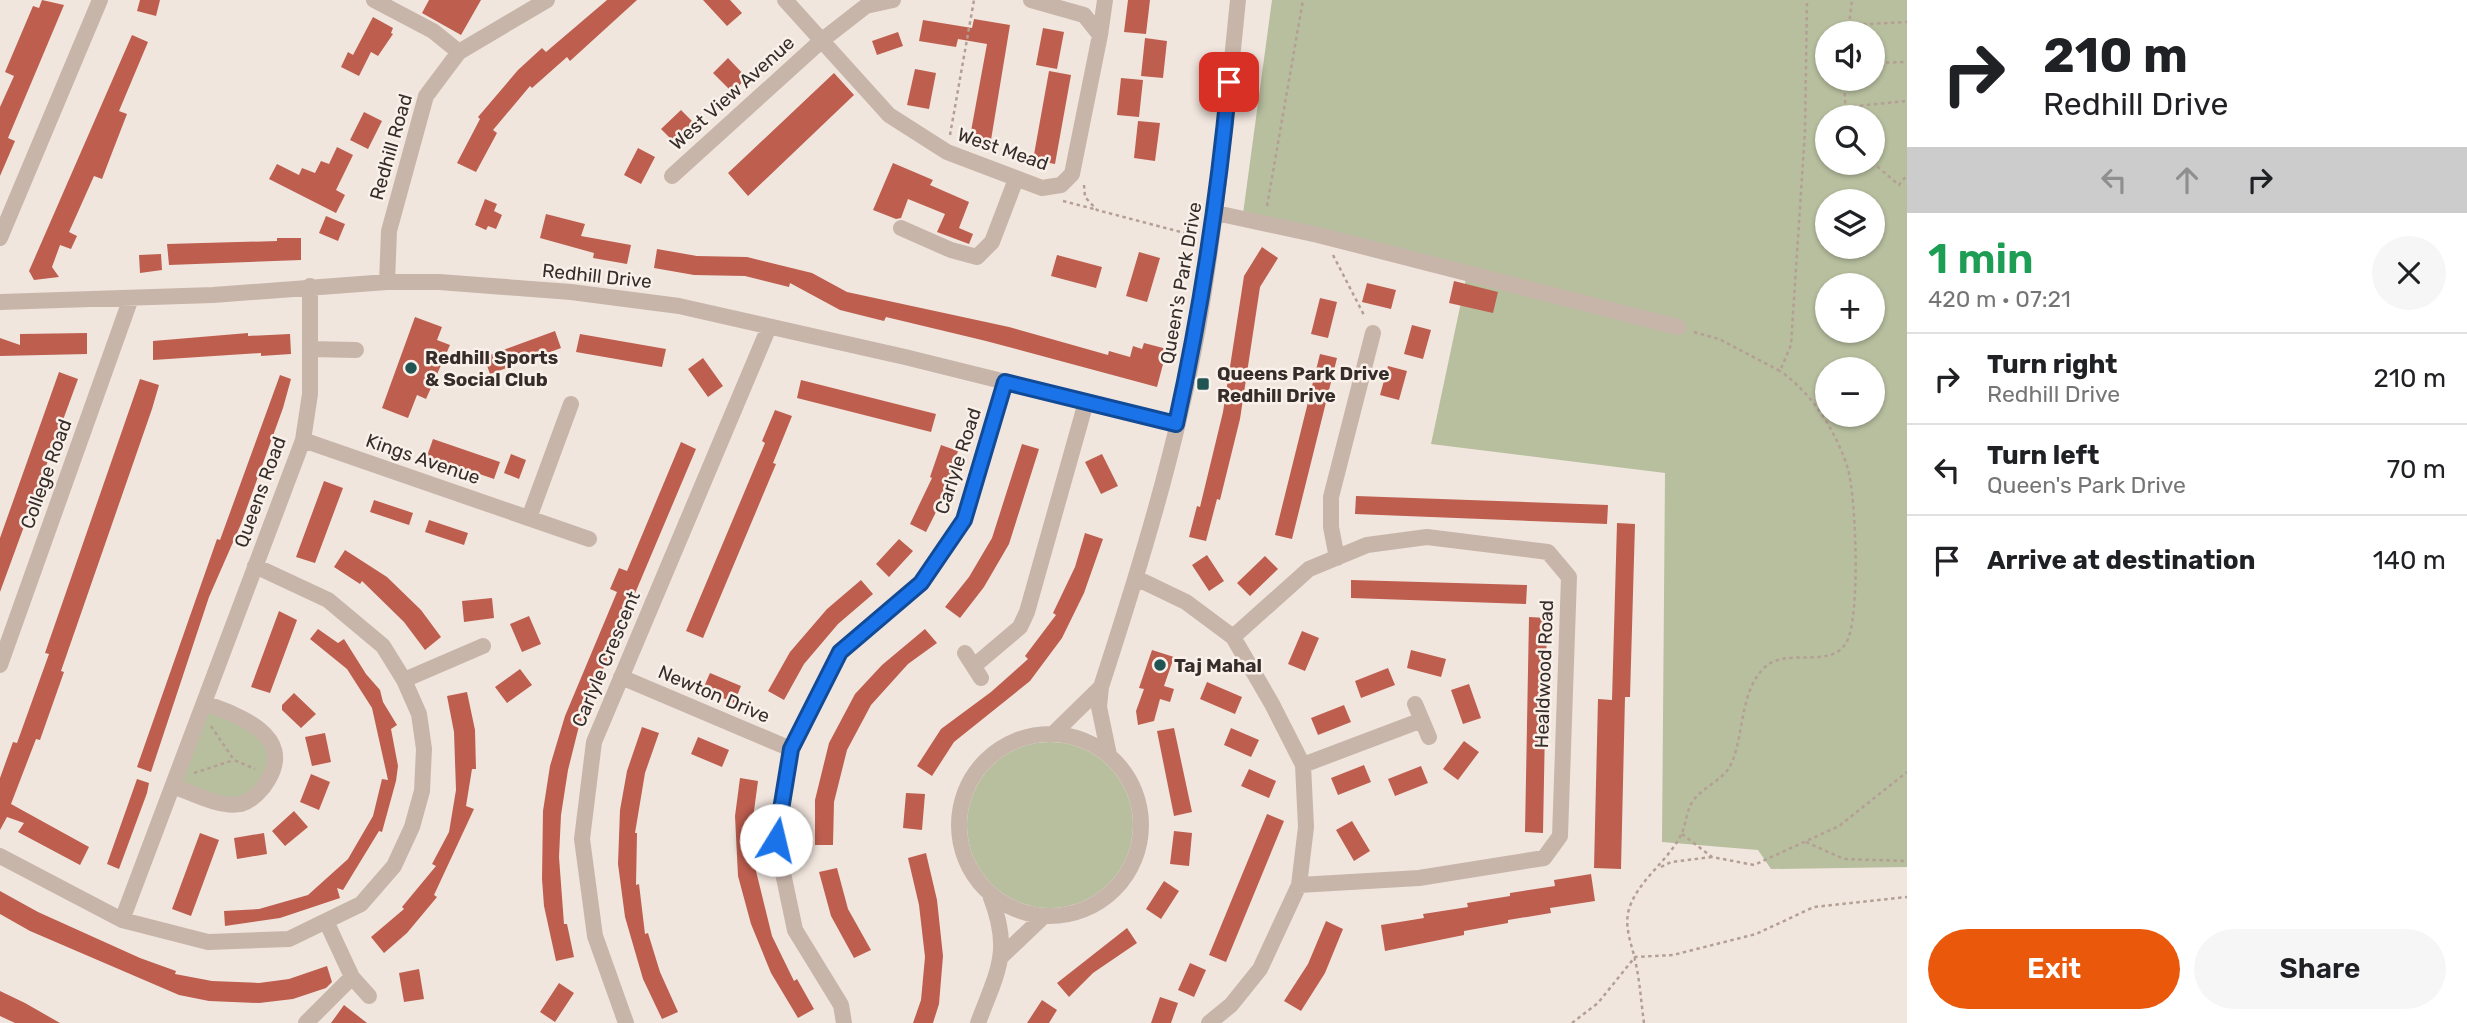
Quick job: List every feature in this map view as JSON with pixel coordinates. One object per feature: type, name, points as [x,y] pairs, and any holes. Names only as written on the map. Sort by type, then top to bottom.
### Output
[{"type":"street","points":[[1,234],[100,0]]},
{"type":"street","points":[[374,0],[433,31],[459,52]]},
{"type":"street","name":"Redhill Road","points":[[387,282],[389,231],[426,96],[459,52],[547,0]]},
{"type":"street","name":"West Mead","points":[[785,0],[889,114],[947,152],[1042,188],[1061,185],[1072,174],[1105,0]]},
{"type":"street","points":[[821,41],[866,6],[893,0]]},
{"type":"street","points":[[1031,0],[1084,15],[1100,35]]},
{"type":"street","name":"Queen's Park Drive","points":[[1109,755],[1099,707],[1101,687],[1158,505],[1198,323],[1214,218],[1238,0]]},
{"type":"street","name":"West View Avenue","points":[[671,176],[821,41]]},
{"type":"street","points":[[901,228],[951,250],[978,257],[992,242],[1016,178]]},
{"type":"street","points":[[1214,218],[1264,223],[1678,327]]},
{"type":"street","name":"Redhill Drive","points":[[0,302],[131,298],[387,282],[439,282],[571,292],[679,306],[1176,424]]},
{"type":"street","name":"Queens Road","points":[[122,920],[303,440],[310,394],[310,286]]},
{"type":"street","name":"College Road","points":[[0,665],[131,298]]},
{"type":"street","name":"Carlyle Crescent","points":[[626,1023],[595,936],[582,839],[594,742],[769,327]]},
{"type":"street","points":[[1337,558],[1331,527],[1331,497],[1373,333]]},
{"type":"street","points":[[310,349],[356,350]]},
{"type":"street","name":"Carlyle Road","points":[[844,1023],[841,1005],[795,930],[776,840],[791,749],[840,652],[921,583],[964,520],[1005,382]]},
{"type":"street","points":[[973,666],[1020,627],[1027,612],[1086,402]]},
{"type":"street","points":[[529,519],[570,404]]},
{"type":"street","name":"Kings Avenue","points":[[303,440],[589,539]]},
{"type":"street","name":"Healdwood Road","points":[[1233,637],[1309,569],[1367,545],[1427,537],[1548,552],[1569,577],[1560,836],[1544,858],[1419,878],[1299,884]]},
{"type":"street","points":[[0,856],[122,920],[208,942],[289,939],[361,904],[394,866],[412,827],[422,792],[424,749],[419,714],[404,681],[383,646],[328,600],[255,566]]},
{"type":"street","points":[[1136,578],[1186,602],[1233,637],[1303,765],[1306,827],[1299,884],[1260,969],[1231,1005],[1209,1023]]},
{"type":"street","points":[[404,681],[483,646]]},
{"type":"street","name":"Newton Drive","points":[[621,677],[791,749]]},
{"type":"street","name":"Queen's Park Drive","points":[[1053,734],[1101,687]]},
{"type":"street","points":[[1415,704],[1429,737]]},
{"type":"street","points":[[174,782],[218,802],[241,804],[262,790],[271,775],[273,748],[264,731],[242,716],[202,707]]},
{"type":"street","points":[[1303,765],[1422,720]]},
{"type":"street","name":"Queen's Park Drive","points":[[1053,734],[1092,744],[1109,755],[1133,787],[1139,807],[1139,847],[1132,866],[1121,883],[1099,903],[1072,915],[1043,917],[1014,911],[990,895],[971,873],[960,845],[958,816],[966,788],[982,763],[1006,745],[1033,735],[1053,734]]},
{"type":"street","name":"Queen's Park Drive","points":[[978,1023],[1002,956],[999,919],[990,895]]},
{"type":"street","name":"Queen's Park Drive","points":[[1002,956],[1043,917]]},
{"type":"street","points":[[326,921],[352,977],[369,996]]},
{"type":"street","points":[[306,1023],[352,977]]},
{"type":"path","points":[[947,152],[974,0]]},
{"type":"path","points":[[1264,223],[1303,0]]},
{"type":"path","points":[[1780,371],[1791,345],[1798,258],[1805,131],[1807,0]]},
{"type":"path","points":[[1849,21],[1852,0]]},
{"type":"path","points":[[1885,23],[1907,22]]},
{"type":"path","points":[[1885,63],[1907,62]]},
{"type":"path","points":[[1866,105],[1907,101]]},
{"type":"path","points":[[1885,173],[1899,185],[1907,175]]},
{"type":"path","points":[[1072,174],[1084,181],[1085,197],[1097,210]]},
{"type":"path","points":[[1042,188],[1056,199],[1195,237],[1214,218]]},
{"type":"path","points":[[1331,251],[1373,333]]},
{"type":"path","points":[[1644,1023],[1635,957],[1629,942],[1628,913],[1643,882],[1660,867],[1682,834],[1692,803],[1729,768],[1752,684],[1765,666],[1786,656],[1830,656],[1846,645],[1855,618],[1856,574],[1848,471],[1826,421],[1800,384],[1780,371],[1718,339],[1678,327]]},
{"type":"path","points":[[202,707],[234,760],[271,775]]},
{"type":"path","points":[[174,782],[234,760]]},
{"type":"path","points":[[1660,867],[1671,862],[1712,857],[1754,865],[1839,826],[1907,772]]},
{"type":"path","points":[[1682,834],[1712,857]]},
{"type":"path","points":[[1806,842],[1844,859],[1907,861]]},
{"type":"path","points":[[1572,1023],[1598,1003],[1635,957],[1673,956],[1756,934],[1814,907],[1907,897]]},
{"type":"green space","points":[[1272,0],[1907,0],[1907,867],[1771,869],[1758,850],[1662,842],[1665,473],[1431,444],[1467,274],[1242,221]]},
{"type":"green space","points":[[204,703],[264,731],[274,770],[241,804],[173,786]]},
{"type":"green space","points":[[1050,742],[1082,748],[1109,766],[1127,793],[1133,825],[1127,857],[1109,884],[1082,902],[1050,908],[1018,902],[991,884],[973,857],[967,825],[973,793],[991,766],[1018,748]]},
{"type":"building","points":[[42,0],[64,5],[8,138],[15,141],[0,176],[0,107],[14,76],[5,72],[33,6],[39,8]]},
{"type":"building","points":[[140,0],[160,0],[156,16],[137,11]]},
{"type":"building","points":[[429,0],[481,0],[461,35],[422,13]]},
{"type":"building","points":[[607,0],[637,0],[570,61],[567,57],[532,88],[530,86],[493,130],[497,133],[476,172],[457,163],[480,119],[478,117],[518,70],[542,48],[546,52]]},
{"type":"building","points":[[703,0],[730,0],[742,13],[727,26]]},
{"type":"building","points":[[1128,0],[1150,0],[1146,34],[1124,32]]},
{"type":"building","points":[[373,17],[393,28],[393,34],[378,56],[371,52],[359,76],[341,67],[348,52],[353,55]]},
{"type":"building","points":[[974,19],[1010,25],[990,146],[969,142],[987,44],[958,39],[956,47],[919,41],[923,20],[972,28]]},
{"type":"building","points":[[1043,28],[1064,32],[1057,69],[1036,65]]},
{"type":"building","points":[[898,32],[903,46],[877,55],[872,41]]},
{"type":"building","points":[[132,35],[148,42],[119,111],[127,114],[102,179],[94,176],[69,232],[77,236],[71,249],[60,245],[52,267],[59,277],[34,280],[29,271]]},
{"type":"building","points":[[1145,38],[1167,41],[1163,78],[1141,76]]},
{"type":"building","points":[[728,58],[747,78],[732,92],[713,73]]},
{"type":"building","points":[[915,69],[936,73],[929,109],[907,105]]},
{"type":"building","points":[[1049,71],[1071,75],[1055,164],[1033,160]]},
{"type":"building","points":[[834,73],[854,95],[748,196],[728,173]]},
{"type":"building","points":[[1121,78],[1143,80],[1139,117],[1117,115]]},
{"type":"building","points":[[681,110],[696,125],[676,144],[661,129]]},
{"type":"building","points":[[364,112],[382,121],[368,149],[350,140]]},
{"type":"building","points":[[1138,121],[1160,123],[1155,161],[1134,158]]},
{"type":"building","points":[[337,147],[353,155],[336,190],[345,195],[336,213],[269,179],[277,164],[299,175],[302,168],[315,173],[321,161],[329,164]]},
{"type":"building","points":[[638,148],[655,157],[641,184],[624,175]]},
{"type":"building","points":[[893,163],[933,180],[930,185],[969,202],[959,228],[973,234],[969,244],[937,232],[945,214],[908,199],[901,218],[896,219],[873,210]]},
{"type":"building","points":[[485,199],[497,204],[494,211],[502,215],[496,229],[488,226],[486,230],[475,225]]},
{"type":"building","points":[[546,214],[585,224],[581,236],[631,245],[627,264],[593,258],[594,253],[540,238]]},
{"type":"building","points":[[326,216],[345,224],[338,241],[319,233]]},
{"type":"building","points":[[277,238],[301,238],[301,260],[169,265],[167,244],[277,241]]},
{"type":"building","points":[[1262,247],[1278,258],[1260,287],[1240,419],[1220,500],[1217,499],[1206,541],[1189,537],[1197,506],[1200,507],[1223,412],[1244,276]]},
{"type":"building","points":[[657,249],[697,256],[747,257],[812,273],[847,292],[1009,327],[1108,355],[1109,351],[1130,357],[1133,346],[1142,349],[1144,343],[1167,349],[1157,387],[986,341],[886,317],[884,321],[840,310],[790,283],[789,287],[745,276],[694,275],[654,268]]},
{"type":"building","points":[[1139,252],[1160,258],[1147,302],[1126,296]]},
{"type":"building","points":[[161,254],[162,270],[140,273],[139,255]]},
{"type":"building","points":[[1057,255],[1102,267],[1096,288],[1051,276]]},
{"type":"building","points":[[1454,281],[1498,292],[1493,313],[1449,303]]},
{"type":"building","points":[[1367,283],[1396,290],[1391,309],[1362,302]]},
{"type":"building","points":[[1320,298],[1337,302],[1328,338],[1311,334]]},
{"type":"building","name":"Redhill Sports & Social Club","points":[[415,317],[442,327],[437,340],[450,345],[426,399],[417,395],[408,418],[382,408]]},
{"type":"building","points":[[1412,325],[1431,330],[1423,359],[1404,354]]},
{"type":"building","points":[[555,331],[561,348],[490,374],[484,357]]},
{"type":"building","points":[[87,333],[87,354],[0,356],[0,338],[20,345],[20,334]]},
{"type":"building","points":[[248,333],[248,336],[290,334],[291,354],[261,356],[261,353],[153,360],[153,341]]},
{"type":"building","points":[[580,334],[666,349],[662,367],[576,352]]},
{"type":"building","points":[[1320,354],[1337,358],[1292,539],[1275,535]]},
{"type":"building","points":[[703,358],[723,386],[708,397],[688,369]]},
{"type":"building","points":[[1388,366],[1407,371],[1399,400],[1380,395]]},
{"type":"building","points":[[59,372],[78,379],[0,592],[0,538]]},
{"type":"building","points":[[280,375],[291,379],[283,408],[241,524],[209,597],[151,772],[137,767],[217,539],[220,540]]},
{"type":"building","points":[[140,379],[159,385],[152,409],[61,671],[64,672],[40,740],[36,739],[11,804],[89,847],[80,865],[18,832],[24,823],[7,817],[0,830],[0,778],[13,742],[17,743],[49,654],[45,653]]},
{"type":"building","points":[[801,380],[936,414],[931,432],[797,398]]},
{"type":"building","points":[[775,410],[792,416],[773,463],[776,464],[703,638],[686,631],[765,443],[762,441]]},
{"type":"building","points":[[433,439],[500,462],[494,479],[427,456]]},
{"type":"building","points":[[681,442],[696,449],[579,726],[568,770],[561,815],[559,857],[564,924],[567,924],[574,957],[556,961],[544,906],[542,879],[543,811],[550,766],[565,716],[617,592],[610,589],[619,568],[627,571]]},
{"type":"building","points":[[1022,444],[1039,449],[1009,544],[984,587],[960,618],[945,607],[969,577],[992,538]]},
{"type":"building","points":[[941,445],[958,451],[939,506],[926,532],[910,524],[932,478],[930,477]]},
{"type":"building","points":[[511,454],[526,460],[519,479],[504,473]]},
{"type":"building","points":[[1102,454],[1118,486],[1101,494],[1085,462]]},
{"type":"building","points":[[324,481],[343,488],[315,563],[296,557]]},
{"type":"building","points":[[1356,496],[1608,505],[1607,524],[1355,514]]},
{"type":"building","points":[[374,500],[413,513],[409,525],[370,512]]},
{"type":"building","points":[[429,520],[468,533],[464,545],[425,532]]},
{"type":"building","points":[[1617,523],[1635,524],[1630,697],[1625,697],[1621,869],[1594,868],[1598,699],[1612,700]]},
{"type":"building","points":[[1085,533],[1103,539],[1084,593],[1062,638],[1030,681],[954,742],[932,776],[917,766],[941,729],[991,692],[1028,659],[1025,656],[1056,615],[1053,613],[1075,567]]},
{"type":"building","points":[[899,539],[913,551],[889,577],[876,564]]},
{"type":"building","points":[[345,550],[387,577],[421,610],[441,637],[425,650],[404,622],[362,581],[360,584],[334,567]]},
{"type":"building","points":[[1207,555],[1224,581],[1209,591],[1192,565]]},
{"type":"building","points":[[1265,556],[1278,569],[1250,596],[1237,583]]},
{"type":"building","points":[[861,580],[873,594],[838,624],[804,664],[784,700],[768,691],[790,652],[827,609]]},
{"type":"building","points":[[1351,580],[1527,585],[1526,604],[1351,598]]},
{"type":"building","points":[[492,598],[494,618],[464,622],[462,601]]},
{"type":"building","points":[[279,611],[297,620],[270,693],[251,687]]},
{"type":"building","points":[[529,616],[541,644],[522,652],[510,624]]},
{"type":"building","points":[[1529,617],[1547,618],[1543,833],[1525,832]]},
{"type":"building","points":[[318,629],[338,643],[344,639],[366,674],[380,690],[383,702],[397,725],[391,729],[398,766],[396,781],[382,832],[379,831],[343,890],[337,888],[340,898],[280,918],[225,926],[224,911],[259,909],[308,895],[348,859],[373,816],[382,779],[388,780],[372,708],[347,669],[310,639]]},
{"type":"building","points":[[925,629],[937,643],[908,664],[871,705],[847,750],[834,802],[833,845],[815,845],[815,800],[829,743],[855,694],[882,665]]},
{"type":"building","points":[[1302,631],[1319,638],[1305,671],[1288,664]]},
{"type":"building","points":[[1152,650],[1174,657],[1164,686],[1174,689],[1170,702],[1160,699],[1154,721],[1138,725],[1136,711],[1144,689],[1139,688]]},
{"type":"building","points":[[1411,650],[1446,659],[1441,677],[1407,668]]},
{"type":"building","points":[[1388,668],[1395,685],[1361,698],[1355,681]]},
{"type":"building","points":[[520,669],[532,685],[507,703],[495,687]]},
{"type":"building","points":[[710,673],[741,686],[734,703],[703,689]]},
{"type":"building","points":[[1207,682],[1242,697],[1235,714],[1200,699]]},
{"type":"building","points":[[1469,684],[1481,718],[1463,724],[1451,690]]},
{"type":"building","points":[[467,692],[475,730],[476,769],[472,769],[466,806],[474,809],[434,895],[437,897],[407,933],[384,953],[371,937],[404,909],[402,907],[436,866],[432,864],[449,832],[456,790],[454,732],[447,696]]},
{"type":"building","points":[[294,693],[316,714],[301,728],[282,710],[282,705]]},
{"type":"building","points":[[1344,705],[1351,722],[1318,735],[1311,718]]},
{"type":"building","points":[[642,727],[659,733],[645,773],[635,833],[636,885],[639,884],[645,934],[648,933],[660,972],[678,1012],[662,1019],[643,979],[625,917],[618,864],[620,810],[627,771]]},
{"type":"building","points":[[1174,728],[1192,812],[1174,816],[1157,731]]},
{"type":"building","points":[[1231,728],[1259,740],[1251,757],[1224,745]]},
{"type":"building","points":[[325,733],[331,762],[312,766],[305,737]]},
{"type":"building","points":[[698,737],[729,750],[722,767],[691,754]]},
{"type":"building","points":[[1464,741],[1479,752],[1458,780],[1443,769]]},
{"type":"building","points":[[1364,765],[1371,782],[1338,795],[1331,778]]},
{"type":"building","points":[[1421,766],[1428,783],[1395,796],[1388,779]]},
{"type":"building","points":[[1249,769],[1276,781],[1269,798],[1241,786]]},
{"type":"building","points":[[311,774],[330,782],[319,810],[300,802]]},
{"type":"building","points":[[740,778],[758,781],[751,833],[754,833],[756,871],[772,936],[794,981],[797,979],[814,1009],[798,1018],[771,973],[751,924],[738,876],[735,816]]},
{"type":"building","points":[[137,779],[149,783],[147,793],[119,869],[107,864]]},
{"type":"building","points":[[906,793],[925,794],[922,830],[903,828]]},
{"type":"building","points":[[294,811],[308,827],[285,846],[272,831]]},
{"type":"building","points":[[1267,814],[1284,821],[1226,962],[1209,955]]},
{"type":"building","points":[[1352,821],[1370,851],[1354,861],[1336,830]]},
{"type":"building","points":[[1174,831],[1192,833],[1189,866],[1170,864]]},
{"type":"building","points":[[200,833],[219,840],[191,916],[172,909]]},
{"type":"building","points":[[264,833],[267,854],[237,859],[234,838]]},
{"type":"building","points":[[926,853],[937,900],[943,956],[939,1004],[933,1023],[913,1023],[921,1000],[925,957],[919,905],[908,858]]},
{"type":"building","points":[[837,868],[848,909],[871,950],[854,958],[831,916],[819,872]]},
{"type":"building","points":[[1591,874],[1595,901],[1550,908],[1551,913],[1508,920],[1508,923],[1464,931],[1464,935],[1385,951],[1381,925],[1424,918],[1423,914],[1468,907],[1467,903],[1555,886],[1554,880]]},
{"type":"building","points":[[1164,881],[1179,891],[1161,919],[1146,909]]},
{"type":"building","points":[[0,891],[38,912],[140,958],[176,971],[175,974],[212,981],[259,983],[289,979],[327,966],[332,982],[326,988],[293,999],[259,1003],[209,1001],[179,995],[30,931],[0,914]]},
{"type":"building","points":[[1326,921],[1343,929],[1325,973],[1301,1011],[1284,1001],[1308,964]]},
{"type":"building","points":[[1127,928],[1137,943],[1093,973],[1069,997],[1057,983]]},
{"type":"building","points":[[1190,963],[1206,970],[1194,997],[1178,990]]},
{"type":"building","points":[[419,969],[424,999],[404,1002],[399,973]]},
{"type":"building","points":[[559,983],[574,993],[555,1022],[540,1012]]},
{"type":"building","points":[[0,991],[60,1023],[15,1023],[0,1016]]},
{"type":"building","points":[[1160,997],[1178,1003],[1171,1023],[1151,1023]]},
{"type":"building","points":[[1042,1000],[1057,1010],[1049,1023],[1027,1023]]},
{"type":"building","points":[[344,1005],[367,1023],[331,1023]]},
{"type":"place","name":"Redhill Sports & Social Club","points":[[411,368]]},
{"type":"place","name":"Queens Park Drive Redhill Drive","points":[[1203,384]]},
{"type":"place","name":"Taj Mahal","points":[[1160,665]]},
{"type":"route","points":[[776,840],[791,749],[840,652],[921,583],[964,520],[1005,382],[1176,424],[1198,323],[1216,213],[1229,82]]}]
